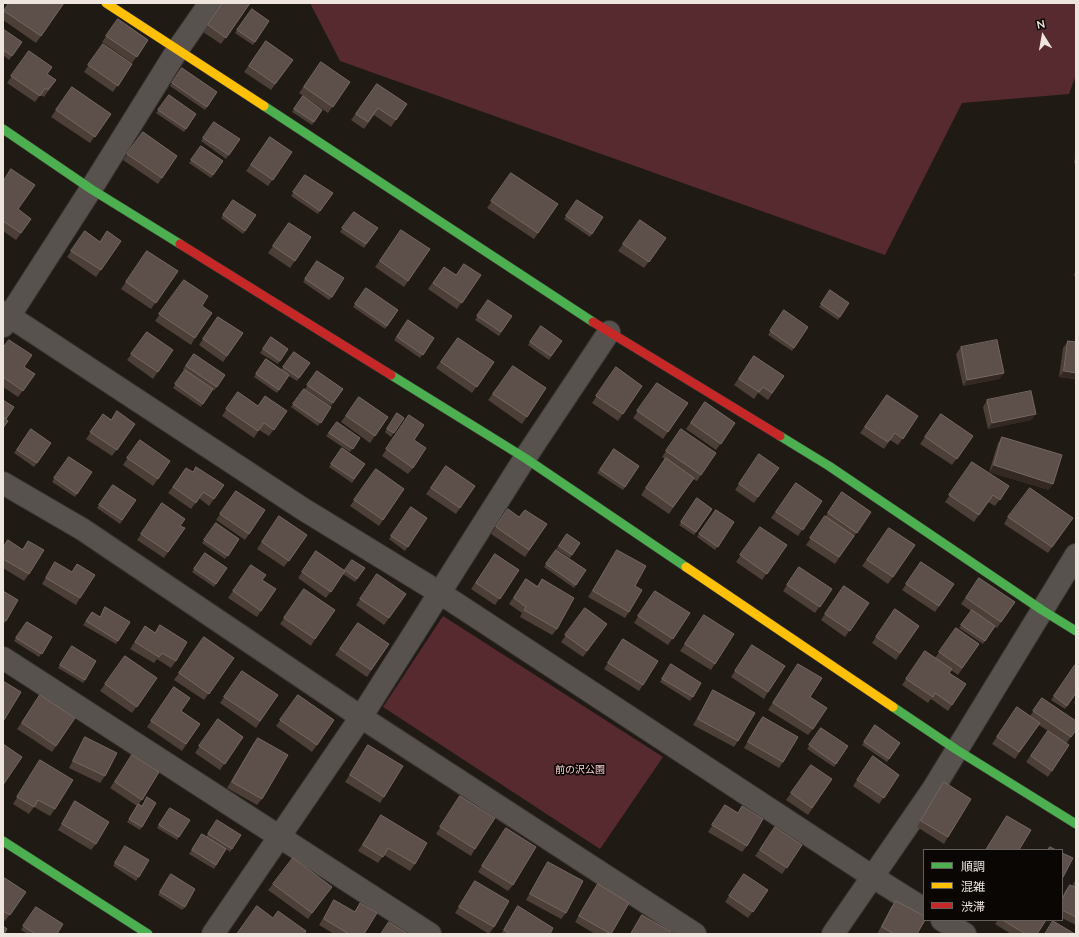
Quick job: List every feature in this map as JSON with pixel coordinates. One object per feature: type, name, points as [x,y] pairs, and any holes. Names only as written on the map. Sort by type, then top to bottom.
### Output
[{"type":"street","points":[[106,3],[609,332],[829,466],[1042,610],[1076,631]]},
{"type":"street","points":[[210,3],[178,49],[91,189],[5,318],[296,505],[440,593],[873,877],[923,907]]},
{"type":"street","points":[[3,129],[91,189],[525,458],[957,750],[1076,824]]},
{"type":"street","points":[[213,934],[361,717],[525,458],[609,332]]},
{"type":"street","points":[[3,483],[82,529],[361,717],[695,934]]},
{"type":"street","points":[[833,934],[933,789],[1076,555]]},
{"type":"street","points":[[3,658],[430,934]]},
{"type":"street","points":[[3,841],[148,934]]},
{"type":"street","points":[[944,921],[965,934]]},
{"type":"green space","points":[[310,3],[1076,3],[1076,75],[1069,94],[962,103],[885,255],[340,61]]},
{"type":"green space","name":"前の沢公園","points":[[443,616],[663,757],[600,849],[383,707]]},
{"type":"building","points":[[9,3],[64,3],[41,36],[4,11]]},
{"type":"building","points":[[223,3],[250,3],[226,38],[208,25]]},
{"type":"building","points":[[252,9],[269,21],[255,42],[237,30]]},
{"type":"building","points":[[118,19],[148,40],[137,57],[106,36]]},
{"type":"building","points":[[3,29],[22,42],[12,56],[3,50]]},
{"type":"building","points":[[266,41],[293,60],[275,84],[249,66]]},
{"type":"building","points":[[103,44],[132,64],[118,86],[88,65]]},
{"type":"building","points":[[29,51],[52,67],[47,74],[56,80],[48,90],[45,88],[40,96],[11,76]]},
{"type":"building","points":[[321,62],[350,82],[333,107],[304,87]]},
{"type":"building","points":[[182,68],[217,92],[207,107],[172,83]]},
{"type":"building","points":[[377,84],[407,104],[396,120],[378,108],[368,122],[356,114]]},
{"type":"building","points":[[72,87],[111,114],[95,137],[56,110]]},
{"type":"building","points":[[169,95],[196,114],[186,129],[158,110]]},
{"type":"building","points":[[303,96],[322,110],[314,122],[294,109]]},
{"type":"building","points":[[214,122],[240,139],[229,155],[203,138]]},
{"type":"building","points":[[143,132],[177,156],[162,178],[127,154]]},
{"type":"building","points":[[270,137],[292,152],[273,180],[251,165]]},
{"type":"building","points":[[201,146],[223,161],[213,175],[191,160]]},
{"type":"building","points":[[11,169],[35,185],[18,209],[31,219],[21,233],[3,221],[3,182]]},
{"type":"building","points":[[511,173],[558,204],[538,233],[491,201]]},
{"type":"building","points":[[305,175],[333,193],[320,211],[293,192]]},
{"type":"building","points":[[233,200],[256,215],[245,231],[223,215]]},
{"type":"building","points":[[577,200],[603,217],[592,234],[566,216]]},
{"type":"building","points":[[354,212],[378,228],[366,244],[342,228]]},
{"type":"building","points":[[640,220],[666,238],[649,262],[623,244]]},
{"type":"building","points":[[289,223],[311,237],[295,261],[273,246]]},
{"type":"building","points":[[401,230],[430,249],[408,281],[380,261]]},
{"type":"building","points":[[85,231],[100,242],[107,231],[121,241],[101,270],[71,251]]},
{"type":"building","points":[[147,251],[178,271],[156,303],[126,282]]},
{"type":"building","points":[[317,261],[344,278],[332,297],[305,279]]},
{"type":"building","points":[[464,264],[481,275],[462,303],[433,283],[444,267],[456,275]]},
{"type":"building","points":[[184,280],[208,296],[202,306],[212,313],[195,338],[159,314]]},
{"type":"building","points":[[366,288],[398,310],[387,326],[355,304]]},
{"type":"building","points":[[830,290],[849,303],[840,317],[821,304]]},
{"type":"building","points":[[488,300],[512,316],[501,332],[477,316]]},
{"type":"building","points":[[784,310],[808,327],[794,348],[770,331]]},
{"type":"building","points":[[218,317],[243,333],[227,356],[203,339]]},
{"type":"building","points":[[408,320],[434,338],[423,355],[397,337]]},
{"type":"building","points":[[541,326],[562,341],[551,356],[530,342]]},
{"type":"building","points":[[147,332],[173,350],[158,372],[131,354]]},
{"type":"building","points":[[271,337],[288,349],[280,361],[263,349]]},
{"type":"building","points":[[458,338],[494,362],[477,387],[441,362]]},
{"type":"building","points":[[9,340],[32,355],[24,367],[35,374],[23,391],[3,377],[3,348]]},
{"type":"building","points":[[997,340],[1004,373],[967,380],[961,347]]},
{"type":"building","points":[[1068,341],[1076,342],[1076,373],[1064,371]]},
{"type":"building","points":[[294,352],[310,363],[299,378],[283,367]]},
{"type":"building","points":[[194,354],[225,375],[217,387],[186,366]]},
{"type":"building","points":[[754,356],[784,376],[772,393],[763,387],[759,392],[739,379]]},
{"type":"building","points":[[266,359],[289,375],[279,390],[256,374]]},
{"type":"building","points":[[513,366],[546,388],[527,417],[493,394]]},
{"type":"building","points":[[616,367],[642,386],[623,414],[596,396]]},
{"type":"building","points":[[185,370],[213,389],[203,404],[175,384]]},
{"type":"building","points":[[317,371],[343,389],[333,403],[307,385]]},
{"type":"building","points":[[657,383],[688,403],[668,432],[637,411]]},
{"type":"building","points":[[304,389],[331,407],[321,423],[293,404]]},
{"type":"building","points":[[1031,391],[1036,414],[992,423],[987,400]]},
{"type":"building","points":[[238,392],[258,406],[265,396],[287,411],[274,430],[264,423],[258,431],[226,409]]},
{"type":"building","points":[[887,395],[918,416],[903,439],[895,433],[888,442],[865,427]]},
{"type":"building","points":[[359,397],[388,417],[375,436],[346,416]]},
{"type":"building","points":[[3,400],[14,407],[6,419],[3,417]]},
{"type":"building","points":[[705,402],[735,423],[721,444],[691,423]]},
{"type":"building","points":[[117,411],[135,424],[117,450],[90,432],[103,414],[111,420]]},
{"type":"building","points":[[397,413],[404,418],[394,433],[387,429]]},
{"type":"building","points":[[941,414],[973,436],[957,459],[925,437]]},
{"type":"building","points":[[409,415],[424,425],[414,440],[426,448],[413,468],[386,449]]},
{"type":"building","points":[[3,417],[8,421],[3,428]]},
{"type":"building","points":[[337,422],[360,438],[353,449],[329,433]]},
{"type":"building","points":[[31,429],[51,443],[37,463],[17,450]]},
{"type":"building","points":[[681,429],[716,453],[701,475],[666,451]]},
{"type":"building","points":[[1002,437],[1062,455],[1053,484],[994,465]]},
{"type":"building","points":[[140,440],[170,461],[158,479],[127,458]]},
{"type":"building","points":[[342,448],[365,464],[354,479],[331,464]]},
{"type":"building","points":[[614,449],[639,466],[625,487],[600,470]]},
{"type":"building","points":[[759,454],[779,468],[758,497],[739,484]]},
{"type":"building","points":[[69,457],[92,472],[77,494],[54,478]]},
{"type":"building","points":[[666,458],[694,478],[673,507],[646,488]]},
{"type":"building","points":[[972,462],[1009,486],[1000,500],[993,495],[979,515],[949,495]]},
{"type":"building","points":[[446,466],[475,486],[460,508],[431,488]]},
{"type":"building","points":[[196,467],[224,485],[214,499],[203,492],[196,503],[173,487],[186,468],[193,472]]},
{"type":"building","points":[[376,469],[404,489],[383,520],[354,500]]},
{"type":"building","points":[[796,483],[822,501],[803,530],[776,512]]},
{"type":"building","points":[[113,485],[136,500],[122,520],[99,505]]},
{"type":"building","points":[[1030,488],[1073,518],[1052,547],[1008,517]]},
{"type":"building","points":[[236,491],[265,510],[249,534],[220,514]]},
{"type":"building","points":[[842,492],[871,512],[857,533],[828,513]]},
{"type":"building","points":[[697,498],[712,509],[696,532],[681,522]]},
{"type":"building","points":[[162,503],[185,519],[180,526],[185,528],[168,552],[141,534]]},
{"type":"building","points":[[411,507],[427,518],[408,547],[391,536]]},
{"type":"building","points":[[508,509],[519,517],[525,510],[547,524],[529,550],[496,527]]},
{"type":"building","points":[[716,510],[734,522],[718,547],[699,534]]},
{"type":"building","points":[[279,516],[307,535],[289,561],[262,542]]},
{"type":"building","points":[[825,516],[854,536],[839,557],[810,538]]},
{"type":"building","points":[[216,523],[239,539],[228,556],[204,540]]},
{"type":"building","points":[[760,527],[787,545],[767,574],[740,555]]},
{"type":"building","points":[[889,528],[915,545],[893,577],[867,560]]},
{"type":"building","points":[[567,534],[580,543],[572,555],[559,546]]},
{"type":"building","points":[[8,540],[23,550],[28,541],[44,550],[29,574],[3,559],[3,548]]},
{"type":"building","points":[[556,550],[586,570],[576,585],[546,564]]},
{"type":"building","points":[[617,550],[646,566],[635,586],[642,590],[629,612],[593,591]]},
{"type":"building","points":[[316,551],[345,571],[331,592],[302,572]]},
{"type":"building","points":[[205,553],[227,568],[216,584],[194,569]]},
{"type":"building","points":[[495,554],[519,570],[500,599],[476,583]]},
{"type":"building","points":[[352,560],[365,568],[357,579],[345,570]]},
{"type":"building","points":[[55,562],[72,572],[77,564],[95,575],[80,598],[46,578]]},
{"type":"building","points":[[921,562],[954,584],[939,606],[906,584]]},
{"type":"building","points":[[251,565],[266,575],[262,580],[276,589],[261,611],[233,591]]},
{"type":"building","points":[[799,567],[832,589],[820,607],[787,585]]},
{"type":"building","points":[[377,574],[406,594],[389,618],[360,599]]},
{"type":"building","points":[[979,578],[1015,602],[1001,622],[966,598]]},
{"type":"building","points":[[526,579],[538,587],[542,579],[574,598],[557,629],[524,610],[526,607],[514,598]]},
{"type":"building","points":[[844,586],[869,603],[850,631],[825,614]]},
{"type":"building","points":[[304,589],[335,610],[315,639],[284,618]]},
{"type":"building","points":[[3,591],[18,600],[6,621],[3,619]]},
{"type":"building","points":[[655,591],[690,613],[673,639],[638,616]]},
{"type":"building","points":[[105,607],[130,622],[118,641],[86,621],[92,612],[100,617]]},
{"type":"building","points":[[585,608],[607,624],[587,651],[565,635]]},
{"type":"building","points":[[895,609],[919,626],[900,653],[876,637]]},
{"type":"building","points":[[972,610],[995,626],[985,641],[961,625]]},
{"type":"building","points":[[704,615],[734,634],[715,664],[685,644]]},
{"type":"building","points":[[27,622],[52,637],[42,654],[16,638]]},
{"type":"building","points":[[358,623],[389,644],[371,670],[340,649]]},
{"type":"building","points":[[160,625],[187,642],[176,661],[162,653],[159,657],[135,642],[145,626],[155,633]]},
{"type":"building","points":[[956,628],[979,644],[962,668],[939,652]]},
{"type":"building","points":[[204,637],[234,658],[209,694],[179,673]]},
{"type":"building","points":[[623,639],[658,661],[643,685],[608,663]]},
{"type":"building","points":[[752,645],[785,666],[768,692],[735,671]]},
{"type":"building","points":[[72,646],[96,661],[85,680],[60,665]]},
{"type":"building","points":[[925,651],[952,669],[949,673],[966,684],[952,705],[935,693],[933,697],[906,679]]},
{"type":"building","points":[[125,656],[157,678],[137,707],[105,684]]},
{"type":"building","points":[[671,664],[701,683],[693,697],[662,679]]},
{"type":"building","points":[[798,664],[822,678],[810,697],[827,708],[813,729],[773,703]]},
{"type":"building","points":[[1075,665],[1076,693],[1067,706],[1054,696]]},
{"type":"building","points":[[242,671],[278,695],[260,721],[224,697]]},
{"type":"building","points":[[3,681],[21,692],[4,720],[3,719]]},
{"type":"building","points":[[174,687],[190,698],[181,711],[200,724],[186,744],[151,721]]},
{"type":"building","points":[[713,690],[755,713],[738,741],[698,719]]},
{"type":"building","points":[[40,695],[75,718],[56,746],[22,723]]},
{"type":"building","points":[[298,695],[334,720],[317,745],[280,720]]},
{"type":"building","points":[[1042,698],[1076,721],[1076,730],[1071,737],[1033,711]]},
{"type":"building","points":[[1017,707],[1040,723],[1019,752],[997,737]]},
{"type":"building","points":[[763,717],[798,737],[783,762],[748,742]]},
{"type":"building","points":[[218,719],[243,737],[225,764],[199,746]]},
{"type":"building","points":[[875,725],[900,743],[889,759],[864,742]]},
{"type":"building","points":[[821,728],[848,746],[836,764],[809,745]]},
{"type":"building","points":[[1048,731],[1069,745],[1052,771],[1031,756]]},
{"type":"building","points":[[85,737],[117,753],[105,776],[73,761]]},
{"type":"building","points":[[258,738],[288,755],[262,799],[232,782]]},
{"type":"building","points":[[3,744],[22,757],[3,785]]},
{"type":"building","points":[[368,745],[403,766],[384,797],[350,775]]},
{"type":"building","points":[[132,755],[159,772],[142,800],[115,782]]},
{"type":"building","points":[[873,756],[899,775],[884,798],[857,780]]},
{"type":"building","points":[[40,760],[73,780],[55,809],[38,800],[34,807],[17,797]]},
{"type":"building","points":[[811,765],[832,779],[812,808],[791,793]]},
{"type":"building","points":[[944,782],[971,799],[948,837],[921,821]]},
{"type":"building","points":[[460,796],[495,818],[475,849],[440,827]]},
{"type":"building","points":[[147,797],[156,803],[142,827],[129,819],[138,804],[142,806]]},
{"type":"building","points":[[75,801],[109,822],[96,844],[62,824]]},
{"type":"building","points":[[725,805],[738,813],[742,806],[763,819],[747,846],[712,825]]},
{"type":"building","points":[[170,808],[190,820],[179,837],[159,825]]},
{"type":"building","points":[[381,815],[427,843],[415,864],[388,848],[383,857],[363,845]]},
{"type":"building","points":[[1007,816],[1031,830],[1020,849],[987,849]]},
{"type":"building","points":[[217,820],[241,835],[232,849],[208,834]]},
{"type":"building","points":[[775,827],[802,845],[787,868],[760,850]]},
{"type":"building","points":[[506,828],[536,847],[513,885],[482,866]]},
{"type":"building","points":[[202,834],[226,849],[216,865],[192,850]]},
{"type":"building","points":[[125,846],[149,860],[139,877],[115,863]]},
{"type":"building","points":[[1063,853],[1073,858],[1063,877]]},
{"type":"building","points":[[293,858],[332,887],[312,913],[273,884]]},
{"type":"building","points":[[548,862],[583,881],[566,913],[530,894]]},
{"type":"building","points":[[171,874],[195,889],[185,907],[160,892]]},
{"type":"building","points":[[744,874],[768,890],[753,912],[729,896]]},
{"type":"building","points":[[3,877],[26,892],[10,915],[3,911]]},
{"type":"building","points":[[475,881],[509,901],[494,927],[459,907]]},
{"type":"building","points":[[598,884],[629,903],[611,934],[579,916]]},
{"type":"building","points":[[1070,885],[1076,888],[1076,917],[1063,910],[1063,898]]},
{"type":"building","points":[[334,900],[355,912],[360,903],[377,913],[364,934],[349,934],[324,919]]},
{"type":"building","points":[[896,901],[923,915],[923,921],[924,921],[917,934],[894,934],[882,927]]},
{"type":"building","points":[[257,906],[273,918],[278,911],[306,931],[304,934],[237,934]]},
{"type":"building","points":[[518,906],[553,928],[550,934],[510,934],[504,930]]},
{"type":"building","points":[[36,907],[63,924],[57,934],[35,934],[23,926]]},
{"type":"building","points":[[642,915],[671,932],[670,934],[631,934]]},
{"type":"building","points":[[1005,921],[1045,921],[1037,934],[1026,934]]},
{"type":"building","points":[[1053,921],[1075,934],[1045,934]]},
{"type":"building","points":[[389,922],[408,934],[381,934]]},
{"type":"building","points":[[3,926],[7,929],[4,934],[3,934]]},
{"type":"traffic: fast","points":[[264,106],[593,322]]},
{"type":"traffic: fast","points":[[3,129],[91,189],[180,244]]},
{"type":"traffic: fast","points":[[391,375],[525,458],[686,567]]},
{"type":"traffic: fast","points":[[780,436],[829,466],[1042,610],[1076,631]]},
{"type":"traffic: fast","points":[[893,707],[957,750],[1076,824]]},
{"type":"traffic: fast","points":[[3,841],[148,934]]},
{"type":"traffic: slow","points":[[106,3],[264,106]]},
{"type":"traffic: slow","points":[[686,567],[893,707]]},
{"type":"traffic: jam","points":[[180,244],[391,375]]},
{"type":"traffic: jam","points":[[593,322],[780,436]]}]
